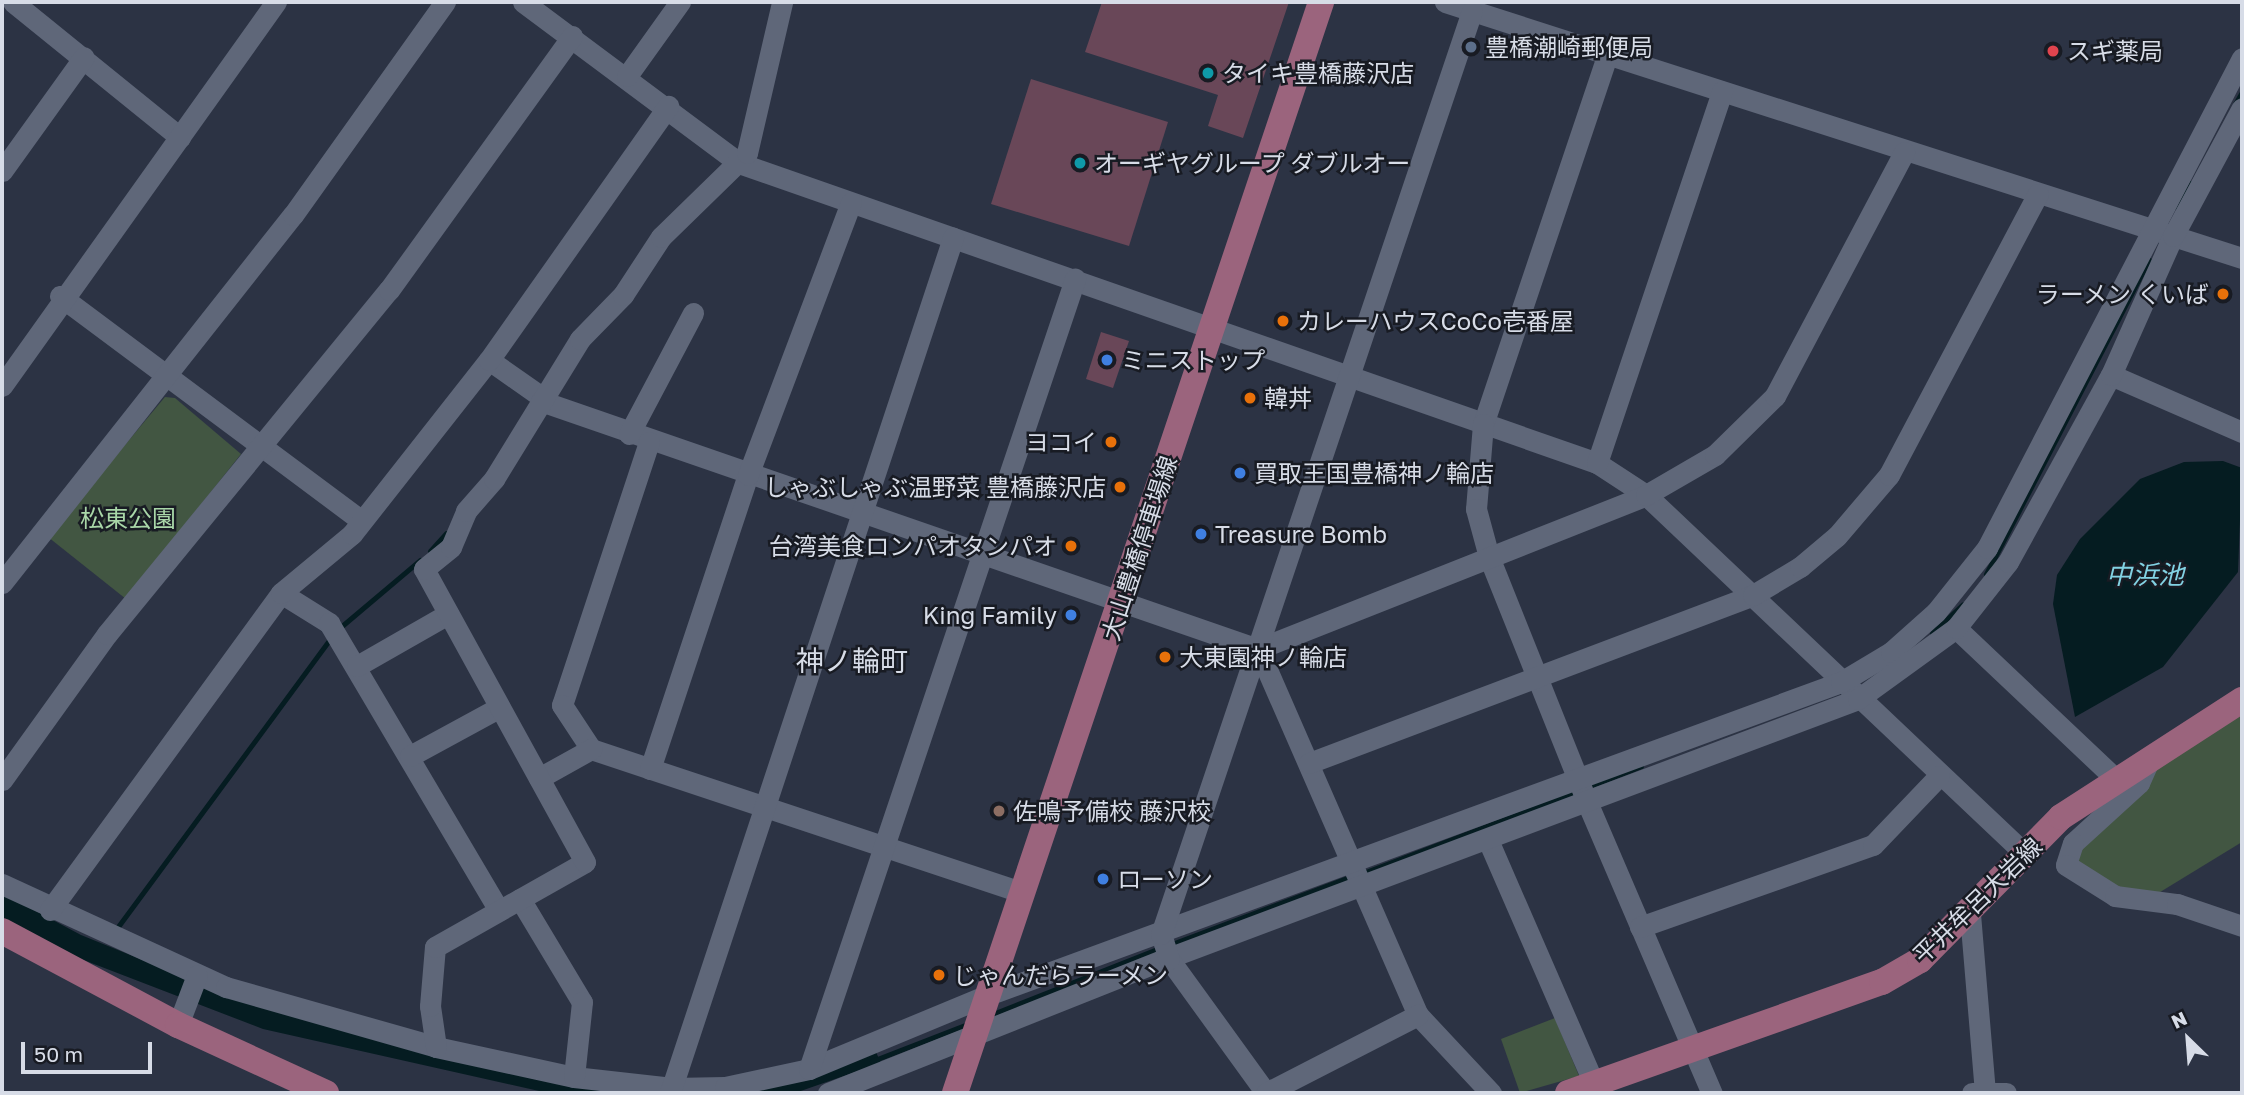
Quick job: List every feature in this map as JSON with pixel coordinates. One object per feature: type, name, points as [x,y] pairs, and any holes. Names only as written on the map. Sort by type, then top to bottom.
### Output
[{"type":"main road","name":"大山豊橋停車場線","points":[[955,1093],[1321,2]]},
{"type":"main road","name":"平井牟呂大岩線","points":[[1568,1093],[1882,982],[1920,960],[1970,914],[2024,853],[2061,817],[2147,765],[2242,700]]},
{"type":"main road","points":[[3,936],[181,1016],[326,1093]]},
{"type":"street","points":[[13,2],[85,57],[180,137]]},
{"type":"street","points":[[5,376],[60,296],[180,137],[275,2]]},
{"type":"street","points":[[2,583],[167,378],[445,2]]},
{"type":"street","points":[[523,2],[668,106],[739,163],[1597,463],[1646,495],[1939,776],[2024,853]]},
{"type":"street","points":[[627,76],[680,2]]},
{"type":"street","points":[[436,1047],[430,1006],[435,947],[585,862],[424,569],[452,547],[466,511],[494,479],[542,399],[661,236],[739,163],[755,132],[782,2]]},
{"type":"street","points":[[1445,2],[1608,53],[1904,152],[2242,258]]},
{"type":"street","points":[[1418,1015],[1266,1093],[1169,959],[1161,934],[1258,649],[1346,375],[1472,11]]},
{"type":"street","points":[[2,780],[107,634],[259,444],[389,290],[572,36]]},
{"type":"street","points":[[1608,53],[1483,424],[1476,509],[1489,557],[1536,677],[1712,1093]]},
{"type":"street","points":[[2,171],[85,57]]},
{"type":"street","points":[[2,884],[50,910],[197,975],[436,1047],[573,1077],[671,1090],[725,1087],[809,1069],[1161,934],[1841,682],[1913,634],[1987,548],[2242,58]]},
{"type":"street","points":[[1597,463],[1722,91]]},
{"type":"street","points":[[50,910],[281,593],[352,534],[360,520],[489,360],[668,106]]},
{"type":"street","points":[[828,1093],[1169,959],[1858,699],[1956,628],[2008,562],[2111,375],[2173,236],[2242,108]]},
{"type":"street","points":[[489,360],[542,399],[629,435],[1122,599],[1258,649],[1646,495],[1715,455],[1775,396],[1904,152]]},
{"type":"street","points":[[1309,763],[1753,595],[1837,536],[1889,475],[2038,194]]},
{"type":"street","points":[[650,769],[748,475],[851,204]]},
{"type":"street","points":[[671,1090],[858,512],[953,238]]},
{"type":"street","points":[[809,1069],[881,847],[1074,279]]},
{"type":"street","points":[[60,296],[360,520]]},
{"type":"street","points":[[629,435],[693,313]]},
{"type":"street","points":[[2111,375],[2242,432]]},
{"type":"street","points":[[649,442],[562,705],[591,749],[1022,892]]},
{"type":"street","points":[[281,593],[329,623],[357,666],[499,911]]},
{"type":"street","points":[[357,666],[448,614]]},
{"type":"street","points":[[1956,628],[2118,781]]},
{"type":"street","points":[[1258,649],[1418,1015],[1492,1093]]},
{"type":"street","points":[[410,756],[500,707]]},
{"type":"street","points":[[539,778],[591,749]]},
{"type":"street","points":[[2147,765],[2139,783],[2073,843],[2066,865],[2115,896],[2177,904],[2242,926]]},
{"type":"street","points":[[1640,927],[1873,845],[1939,776]]},
{"type":"street","points":[[1488,840],[1594,1084]]},
{"type":"street","points":[[520,899],[582,1002],[573,1077]]},
{"type":"street","points":[[1970,914],[1980,1092],[2007,1093]]},
{"type":"street","points":[[181,1016],[197,975]]},
{"type":"green space","name":"松東公園","points":[[165,397],[175,398],[241,454],[126,599],[48,537]]},
{"type":"green space","points":[[2242,708],[2242,842],[2152,897],[2115,892],[2069,863],[2077,844],[2152,773]]},
{"type":"green space","points":[[1555,1018],[1579,1076],[1520,1093],[1501,1039]]},
{"type":"water","name":"中浜池","points":[[2223,461],[2242,468],[2238,572],[2163,667],[2075,717],[2053,604],[2057,575],[2080,539],[2140,479],[2184,462]]},
{"type":"water","points":[[2,893],[81,935],[236,998],[641,1093],[548,1093],[263,1029],[81,959],[2,917]]},
{"type":"water","points":[[875,1050],[881,1063],[795,1093],[742,1093]]},
{"type":"building","name":"タイキ豊橋藤沢店","points":[[1102,2],[1289,2],[1243,138],[1208,126],[1218,95],[1085,52]]},
{"type":"building","name":"オーギヤグループ ダブルオー","points":[[1031,79],[1168,122],[1129,246],[991,204]]},
{"type":"building","name":"ミニストップ","points":[[1101,332],[1129,341],[1113,388],[1086,379]]},
{"type":"waterway","points":[[2235,104],[2242,92]]},
{"type":"waterway","points":[[2176,207],[2190,183]]},
{"type":"waterway","points":[[1986,574],[2149,260]]},
{"type":"waterway","points":[[430,551],[446,533]]},
{"type":"waterway","points":[[343,625],[420,560]]},
{"type":"waterway","points":[[1932,633],[1963,604]]},
{"type":"waterway","points":[[117,928],[329,640]]},
{"type":"waterway","points":[[1585,788],[1641,766]]},
{"type":"waterway","points":[[1363,873],[1576,792]]},
{"type":"waterway","points":[[1169,945],[1353,876]]},
{"type":"waterway","points":[[990,1015],[1160,948]]},
{"type":"waterway","points":[[872,1061],[968,1024]]},
{"type":"place","name":"豊橋潮崎郵便局","points":[[1471,47]]},
{"type":"place","name":"スギ薬局","points":[[2053,51]]},
{"type":"place","name":"タイキ豊橋藤沢店","points":[[1208,73]]},
{"type":"place","name":"オーギヤグループ ダブルオー","points":[[1080,163]]},
{"type":"place","name":"ラーメン くいば","points":[[2223,294]]},
{"type":"place","name":"カレーハウスCoCo壱番屋","points":[[1283,321]]},
{"type":"place","name":"ミニストップ","points":[[1107,360]]},
{"type":"place","name":"韓丼","points":[[1250,398]]},
{"type":"place","name":"ヨコイ","points":[[1111,442]]},
{"type":"place","name":"買取王国豊橋神ノ輪店","points":[[1240,473]]},
{"type":"place","name":"しゃぶしゃぶ温野菜 豊橋藤沢店","points":[[1120,487]]},
{"type":"place","name":"Treasure Bomb","points":[[1201,534]]},
{"type":"place","name":"台湾美食ロンパオタンパオ","points":[[1071,546]]},
{"type":"place","name":"King Family","points":[[1071,615]]},
{"type":"place","name":"大東園神ノ輪店","points":[[1165,657]]},
{"type":"place","name":"佐鳴予備校 藤沢校","points":[[999,811]]},
{"type":"place","name":"ローソン","points":[[1103,879]]},
{"type":"place","name":"じゃんだらラーメン","points":[[939,975]]},
{"type":"district","name":"神ノ輪町","points":[[852,661]]}]
